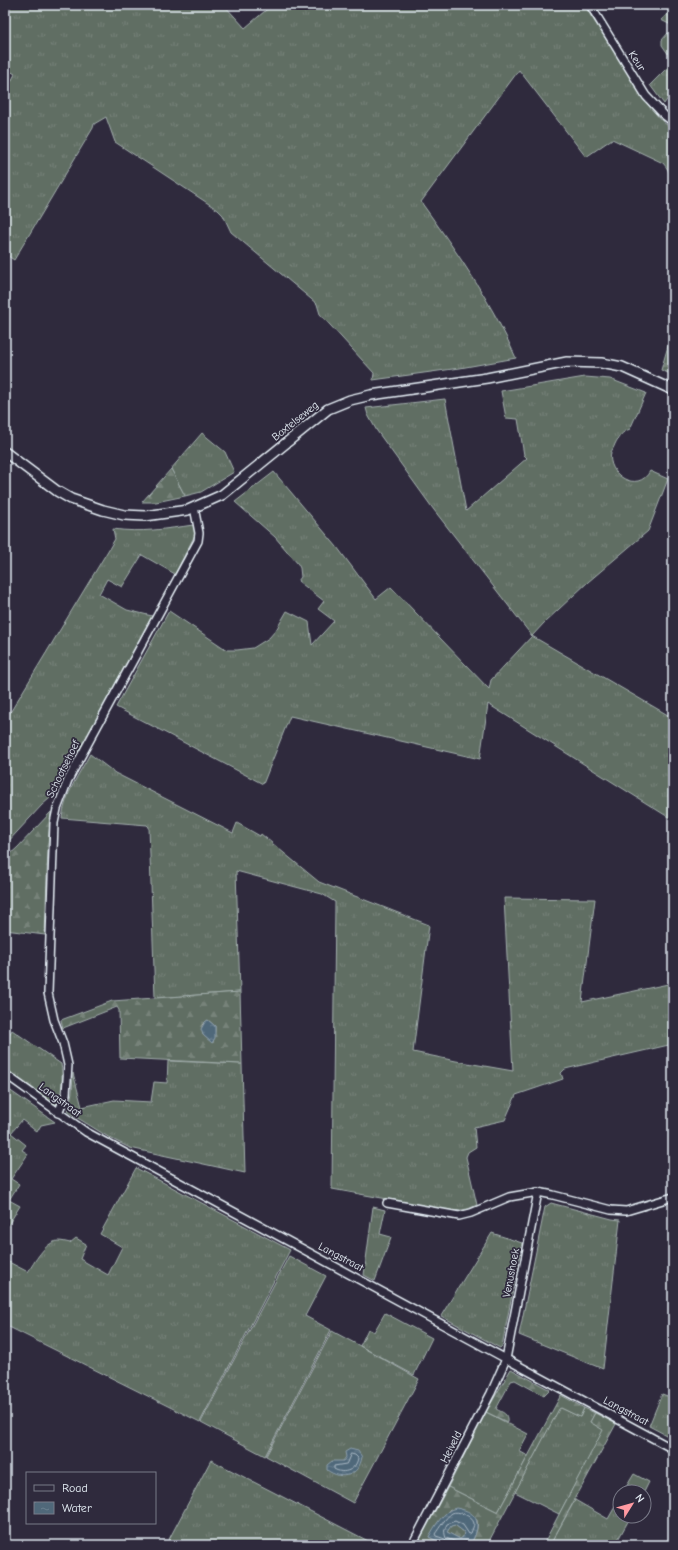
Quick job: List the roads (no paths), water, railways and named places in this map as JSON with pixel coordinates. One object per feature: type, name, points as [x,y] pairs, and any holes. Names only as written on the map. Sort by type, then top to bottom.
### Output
[{"type":"main road","name":"Boxtelseweg","points":[[5,452],[57,491],[102,510],[124,515],[145,516],[169,514],[188,510],[222,496],[328,409],[350,400],[371,395],[487,378],[567,362],[601,363],[622,367],[673,390]]},
{"type":"street","name":"Keur","points":[[590,5],[646,96],[664,116],[673,122]]},
{"type":"street","name":"Schootsehoef","points":[[58,1112],[66,1094],[68,1065],[63,1043],[54,1020],[48,993],[54,823],[57,809],[68,780],[198,541],[200,533],[194,507]]},
{"type":"street","name":"Langstraat","points":[[5,1074],[86,1132],[673,1449]]},
{"type":"street","name":"Venushoek","points":[[506,1359],[538,1192]]},
{"type":"street","points":[[387,1203],[459,1216],[472,1213],[509,1197],[538,1192],[553,1194],[611,1210],[626,1211],[673,1197]]},
{"type":"street","name":"Heiveld","points":[[412,1545],[492,1392],[506,1359]]},
{"type":"water","points":[[208,1020],[215,1026],[215,1038],[212,1043],[203,1035],[201,1029]]},
{"type":"water","points":[[350,1449],[358,1451],[362,1457],[357,1469],[354,1472],[344,1476],[327,1470],[327,1465],[332,1461],[343,1461],[346,1457],[345,1452]]},
{"type":"water","points":[[456,1508],[464,1510],[474,1516],[477,1526],[474,1538],[470,1545],[446,1545],[429,1537],[444,1515]],"holes":[[[455,1525],[464,1532],[463,1537],[460,1539],[447,1532],[451,1526]]]}]
